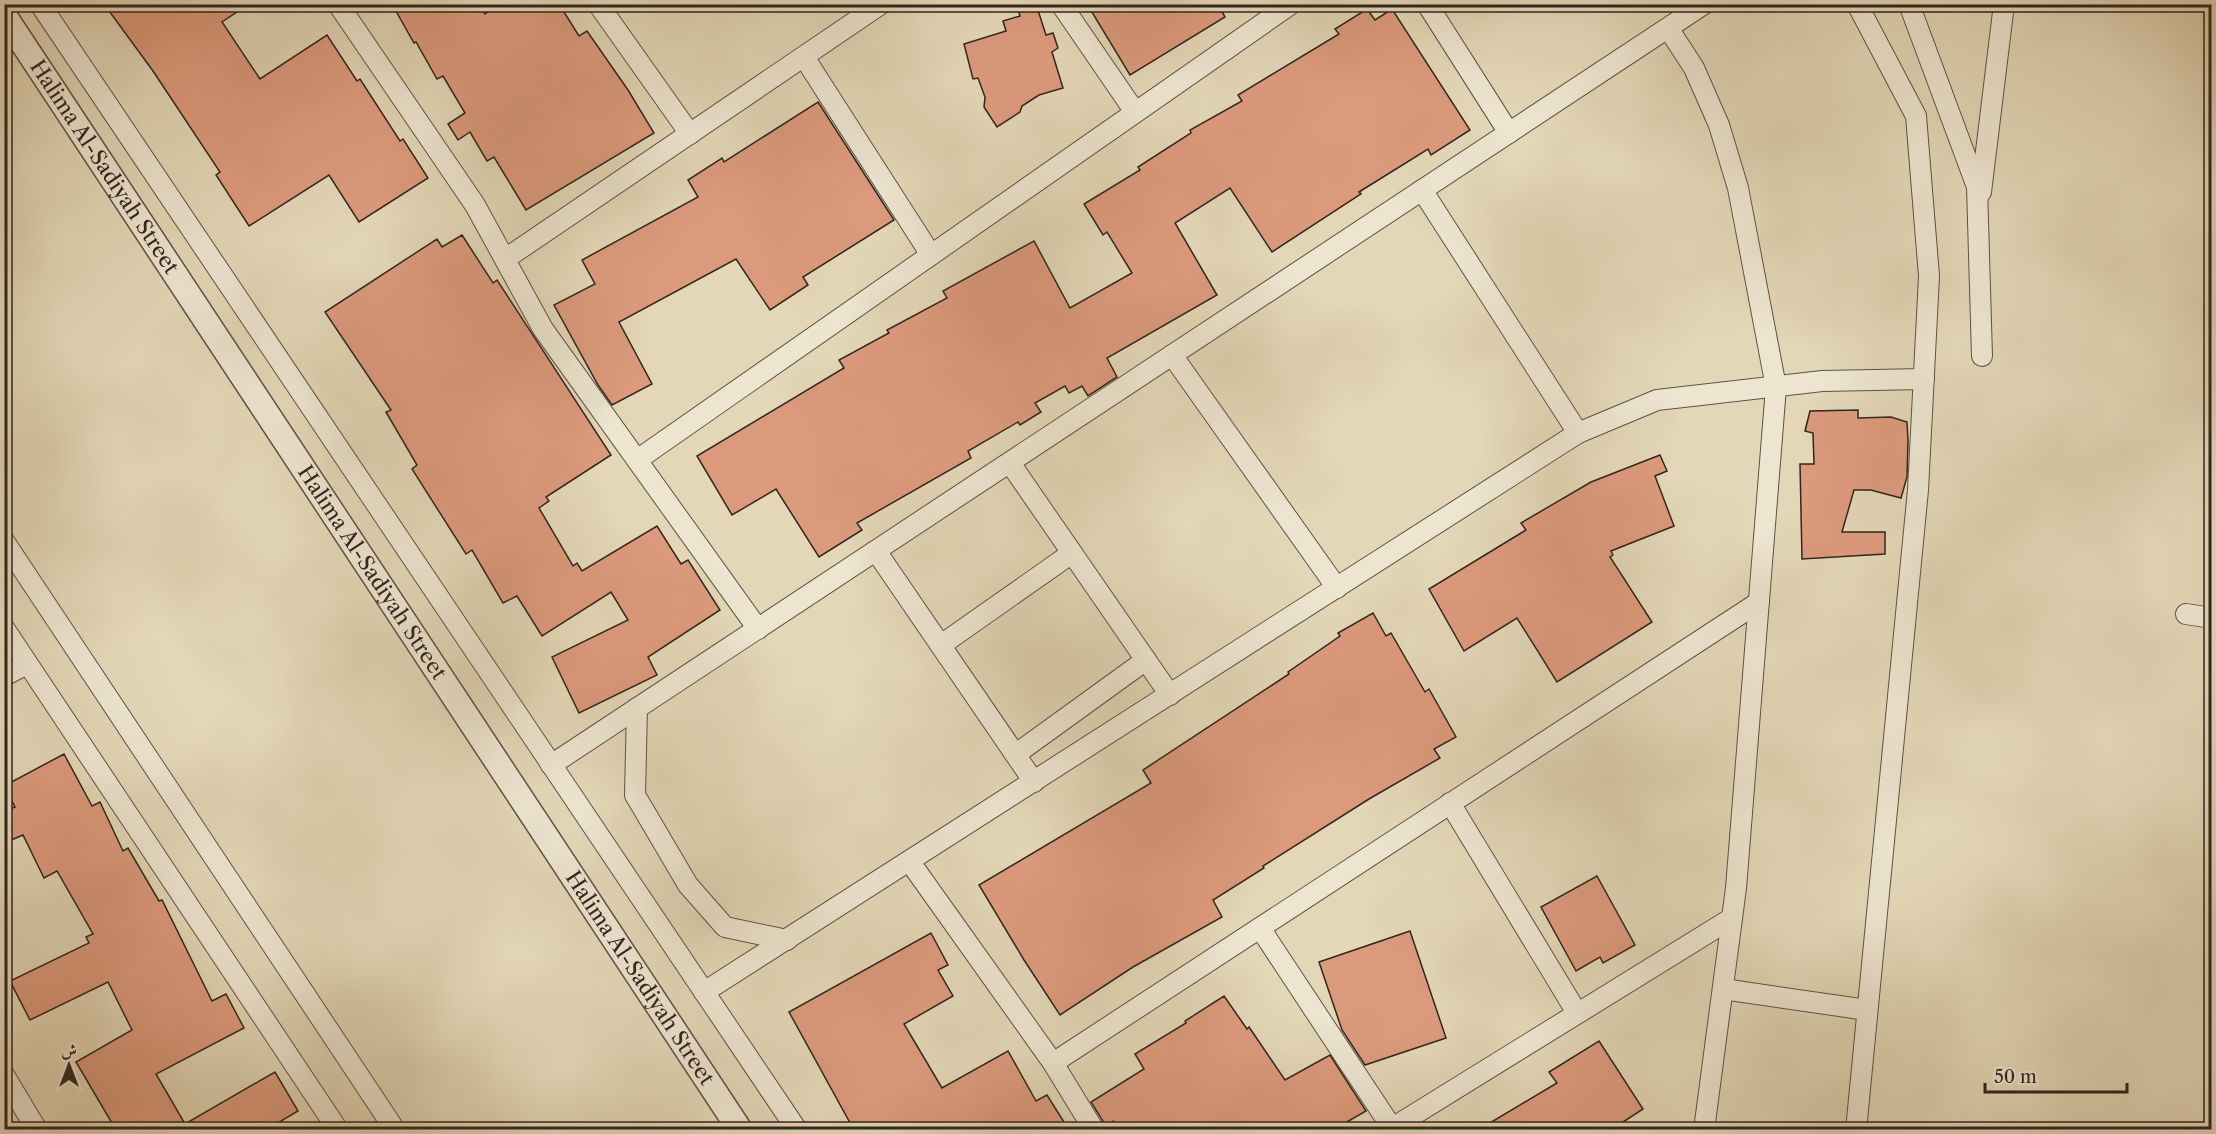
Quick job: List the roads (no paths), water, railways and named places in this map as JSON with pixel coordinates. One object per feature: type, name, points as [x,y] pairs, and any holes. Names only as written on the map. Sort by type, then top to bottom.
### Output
[{"type":"street","points":[[40,4],[797,1130]]},
{"type":"street","points":[[338,4],[475,205],[543,329],[758,628]]},
{"type":"street","points":[[598,4],[690,134]]},
{"type":"street","points":[[505,259],[881,4]]},
{"type":"street","points":[[1061,4],[1135,112]]},
{"type":"street","points":[[637,460],[1291,4]]},
{"type":"street","points":[[1427,4],[1509,133]]},
{"type":"street","points":[[1856,1130],[1918,490],[1929,276],[1916,116],[1857,4]]},
{"type":"street","points":[[1909,4],[1977,187],[1982,356]]},
{"type":"street","points":[[1978,219],[2004,4]]},
{"type":"street","points":[[551,765],[1668,28],[1694,7]]},
{"type":"street","name":"Halima Al-Sadiyah Street","points":[[4,15],[740,1130]]},
{"type":"street","points":[[1668,28],[1694,68],[1719,125],[1738,188],[1776,387],[1732,918],[1704,1130]]},
{"type":"street","points":[[804,57],[931,255]]},
{"type":"street","points":[[1422,190],[1578,433]]},
{"type":"street","points":[[1172,355],[1337,588]]},
{"type":"street","points":[[704,992],[1578,433],[1657,400],[1822,381],[1924,379]]},
{"type":"street","points":[[1010,463],[1170,695]]},
{"type":"street","points":[[4,542],[395,1130]]},
{"type":"street","points":[[876,551],[1034,782]]},
{"type":"street","points":[[941,645],[1072,553]]},
{"type":"street","points":[[1053,1063],[1759,602]]},
{"type":"street","points":[[2186,614],[2211,618]]},
{"type":"street","points":[[4,628],[338,1130]]},
{"type":"street","points":[[1016,754],[1146,660]]},
{"type":"street","points":[[4,676],[27,664]]},
{"type":"street","points":[[637,708],[635,795],[688,885],[725,927],[787,940]]},
{"type":"street","points":[[1450,803],[1577,1013]]},
{"type":"street","points":[[910,862],[1053,1063],[1094,1130]]},
{"type":"street","points":[[1260,928],[1390,1129],[1732,918]]},
{"type":"street","points":[[1723,989],[1867,1010]]},
{"type":"street","points":[[4,1075],[37,1130]]}]
